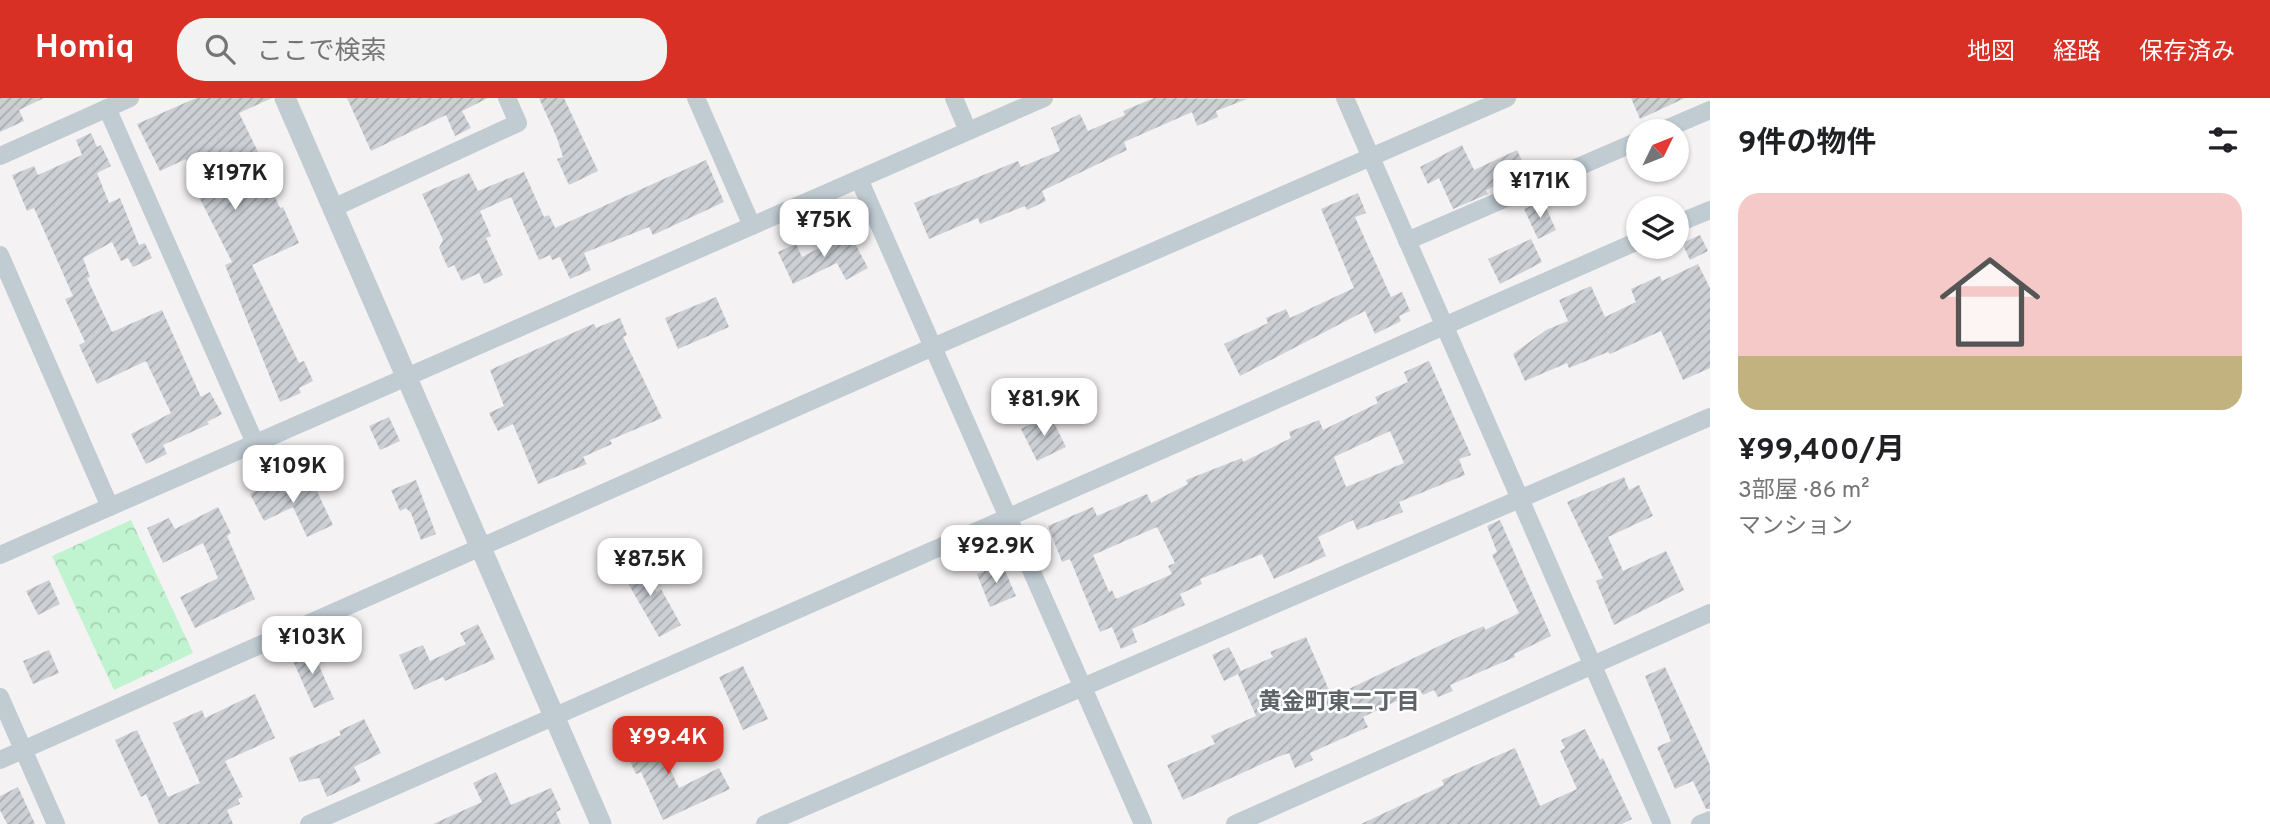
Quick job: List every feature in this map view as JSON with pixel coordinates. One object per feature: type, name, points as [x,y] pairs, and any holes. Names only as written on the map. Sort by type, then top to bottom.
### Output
[{"type":"street","points":[[0,156],[130,98]]},
{"type":"street","points":[[285,98],[601,824]]},
{"type":"street","points":[[333,208],[518,123],[507,98]]},
{"type":"street","points":[[696,98],[752,226]]},
{"type":"street","points":[[954,98],[968,131]]},
{"type":"street","points":[[0,555],[1044,98]]},
{"type":"street","points":[[1345,98],[1662,824]]},
{"type":"street","points":[[0,760],[933,347],[1507,98]]},
{"type":"street","points":[[107,108],[255,443]]},
{"type":"street","points":[[1689,119],[1710,110]]},
{"type":"street","points":[[1407,241],[1626,146]]},
{"type":"street","points":[[859,178],[1143,824]]},
{"type":"street","points":[[1689,219],[1710,210]]},
{"type":"street","points":[[309,824],[554,715],[1009,520],[1626,246]]},
{"type":"street","points":[[0,255],[110,507]]},
{"type":"street","points":[[765,824],[1710,417]]},
{"type":"street","points":[[1235,824],[1710,613]]},
{"type":"street","points":[[0,696],[56,824]]},
{"type":"street","points":[[1700,824],[1710,820]]},
{"type":"green space","points":[[131,520],[193,653],[114,690],[52,556]]},
{"type":"building","points":[[0,98],[44,98],[19,110],[24,121],[0,132]]},
{"type":"building","points":[[196,98],[272,98],[239,113],[261,158],[258,160],[280,208],[283,207],[299,243],[252,265],[299,363],[304,361],[313,381],[299,388],[301,393],[280,402],[225,265],[232,262],[198,195],[201,194],[186,159],[160,171],[137,124]]},
{"type":"building","points":[[347,98],[488,98],[462,111],[471,128],[455,136],[446,115],[371,151]]},
{"type":"building","points":[[539,98],[564,98],[598,171],[569,185],[557,159],[563,157],[557,138]]},
{"type":"building","points":[[1154,98],[1247,99],[1216,111],[1218,117],[1197,126],[1192,112],[1124,142],[1127,150],[1042,191],[1046,201],[1027,210],[1025,206],[980,224],[978,218],[929,239],[914,203],[1018,161],[1021,167],[1060,151],[1051,128],[1080,114],[1088,131],[1125,115],[1123,111]]},
{"type":"building","points":[[1631,98],[1685,98],[1640,119]]},
{"type":"building","points":[[91,133],[97,147],[101,145],[111,166],[97,173],[109,203],[120,198],[139,245],[145,243],[152,258],[133,267],[128,258],[121,261],[112,242],[83,258],[90,277],[87,278],[112,332],[162,310],[201,397],[210,392],[222,414],[207,422],[209,424],[163,445],[167,454],[146,464],[131,434],[171,413],[146,361],[97,384],[79,345],[85,342],[65,299],[73,296],[34,208],[27,211],[12,175],[34,166],[38,175],[82,155],[76,140]]},
{"type":"building","points":[[1462,145],[1474,170],[1517,150],[1527,171],[1486,190],[1488,194],[1453,209],[1439,178],[1428,184],[1420,167]]},
{"type":"building","points":[[706,160],[724,202],[653,235],[649,227],[584,253],[591,270],[570,279],[560,257],[552,260],[550,255],[539,260],[511,197],[480,211],[491,236],[486,238],[503,275],[484,284],[479,273],[462,281],[454,265],[448,268],[439,248],[443,240],[422,194],[469,173],[478,191],[524,172],[544,217],[549,215],[555,228]]},
{"type":"building","points":[[1358,193],[1366,213],[1355,217],[1391,297],[1402,292],[1410,311],[1399,316],[1401,321],[1375,334],[1365,311],[1240,376],[1224,344],[1268,323],[1266,318],[1286,309],[1290,318],[1354,288],[1321,209]]},
{"type":"building","points":[[1543,201],[1556,230],[1538,239],[1524,209]]},
{"type":"building","points":[[849,232],[868,268],[846,280],[837,263],[793,284],[778,252],[796,244],[802,257]]},
{"type":"building","points":[[1700,235],[1708,251],[1690,260],[1689,240]]},
{"type":"building","points":[[1531,239],[1542,262],[1500,284],[1488,259]]},
{"type":"building","points":[[1698,264],[1710,288],[1710,368],[1683,380],[1661,331],[1610,354],[1608,352],[1569,368],[1567,363],[1525,381],[1513,354],[1546,330],[1568,321],[1559,300],[1591,286],[1605,317],[1636,302],[1631,289],[1660,276],[1662,281]]},
{"type":"building","points":[[716,297],[729,327],[678,349],[665,318]]},
{"type":"building","points":[[620,318],[627,335],[623,337],[662,418],[610,440],[612,444],[583,457],[587,464],[538,484],[513,424],[498,431],[489,413],[504,406],[490,370],[586,327],[594,324],[596,328]]},
{"type":"building","points":[[1429,361],[1471,455],[1459,459],[1465,475],[1399,502],[1403,512],[1357,530],[1353,520],[1318,537],[1326,556],[1274,579],[1262,554],[1200,579],[1202,584],[1180,594],[1185,605],[1132,629],[1137,642],[1121,649],[1112,627],[1100,632],[1070,559],[1062,562],[1048,526],[1093,507],[1097,516],[1147,494],[1151,503],[1188,484],[1186,480],[1242,458],[1243,462],[1291,438],[1289,432],[1319,420],[1323,430],[1378,403],[1375,397],[1408,382],[1404,372]],"holes":[[[1390,431],[1404,463],[1346,487],[1334,457]],[[1157,527],[1175,563],[1168,566],[1172,574],[1116,599],[1112,590],[1109,592],[1093,555]]]},
{"type":"building","points":[[1050,415],[1066,447],[1037,461],[1021,429]]},
{"type":"building","points":[[389,417],[400,441],[380,450],[369,426]]},
{"type":"building","points":[[282,476],[291,494],[313,483],[333,525],[307,537],[293,507],[264,521],[250,494]]},
{"type":"building","points":[[1624,477],[1629,490],[1639,485],[1653,516],[1608,537],[1623,571],[1666,551],[1684,590],[1614,625],[1596,581],[1603,578],[1567,502]]},
{"type":"building","points":[[416,480],[436,534],[421,540],[411,513],[406,508],[400,511],[391,490]]},
{"type":"building","points":[[218,507],[231,533],[227,536],[255,599],[195,628],[180,597],[218,578],[203,543],[163,563],[147,528],[169,518],[175,529]]},
{"type":"building","points":[[1500,520],[1551,636],[1514,654],[1515,657],[1450,685],[1453,691],[1438,697],[1434,690],[1423,695],[1420,690],[1363,717],[1368,727],[1310,753],[1313,760],[1295,768],[1289,753],[1183,800],[1167,765],[1215,744],[1211,736],[1256,716],[1238,674],[1224,681],[1212,655],[1229,647],[1241,671],[1273,657],[1270,652],[1306,637],[1332,697],[1458,637],[1484,626],[1485,630],[1519,613],[1492,555],[1497,552],[1487,526]]},
{"type":"building","points":[[639,557],[656,592],[661,589],[681,625],[659,637],[618,566]]},
{"type":"building","points":[[1002,564],[1016,596],[990,607],[977,574]]},
{"type":"building","points":[[49,580],[60,604],[38,615],[26,591]]},
{"type":"building","points":[[478,624],[495,659],[445,681],[443,677],[414,690],[399,655],[423,645],[430,661],[466,644],[460,633]]},
{"type":"building","points":[[309,644],[334,699],[314,708],[289,652]]},
{"type":"building","points":[[49,650],[59,673],[33,684],[23,661]]},
{"type":"building","points":[[743,666],[768,719],[743,730],[719,677]]},
{"type":"building","points":[[1665,667],[1710,765],[1710,809],[1706,809],[1693,781],[1675,789],[1657,747],[1671,741],[1645,676]]},
{"type":"building","points":[[255,694],[275,738],[225,761],[243,797],[238,799],[240,804],[227,810],[233,824],[159,824],[146,794],[141,797],[115,740],[137,730],[168,797],[200,783],[173,723],[202,710],[205,718]]},
{"type":"building","points":[[364,719],[381,753],[354,767],[361,781],[327,797],[319,778],[299,782],[289,758],[341,735],[339,731]]},
{"type":"building","points":[[650,726],[679,788],[719,768],[730,789],[663,820],[641,772],[636,774],[620,740]]},
{"type":"building","points":[[1585,729],[1600,760],[1603,758],[1632,819],[1622,824],[1361,824],[1444,785],[1442,780],[1515,748],[1540,806],[1577,789],[1560,751],[1565,748],[1561,740]]},
{"type":"building","points":[[496,772],[511,805],[551,788],[561,810],[556,812],[561,824],[433,824],[482,802],[473,783]]},
{"type":"building","points":[[18,787],[35,824],[7,824],[0,810],[0,796]]},
{"type":"district","name":"黄金町東二丁目","points":[[1339,701]]}]
